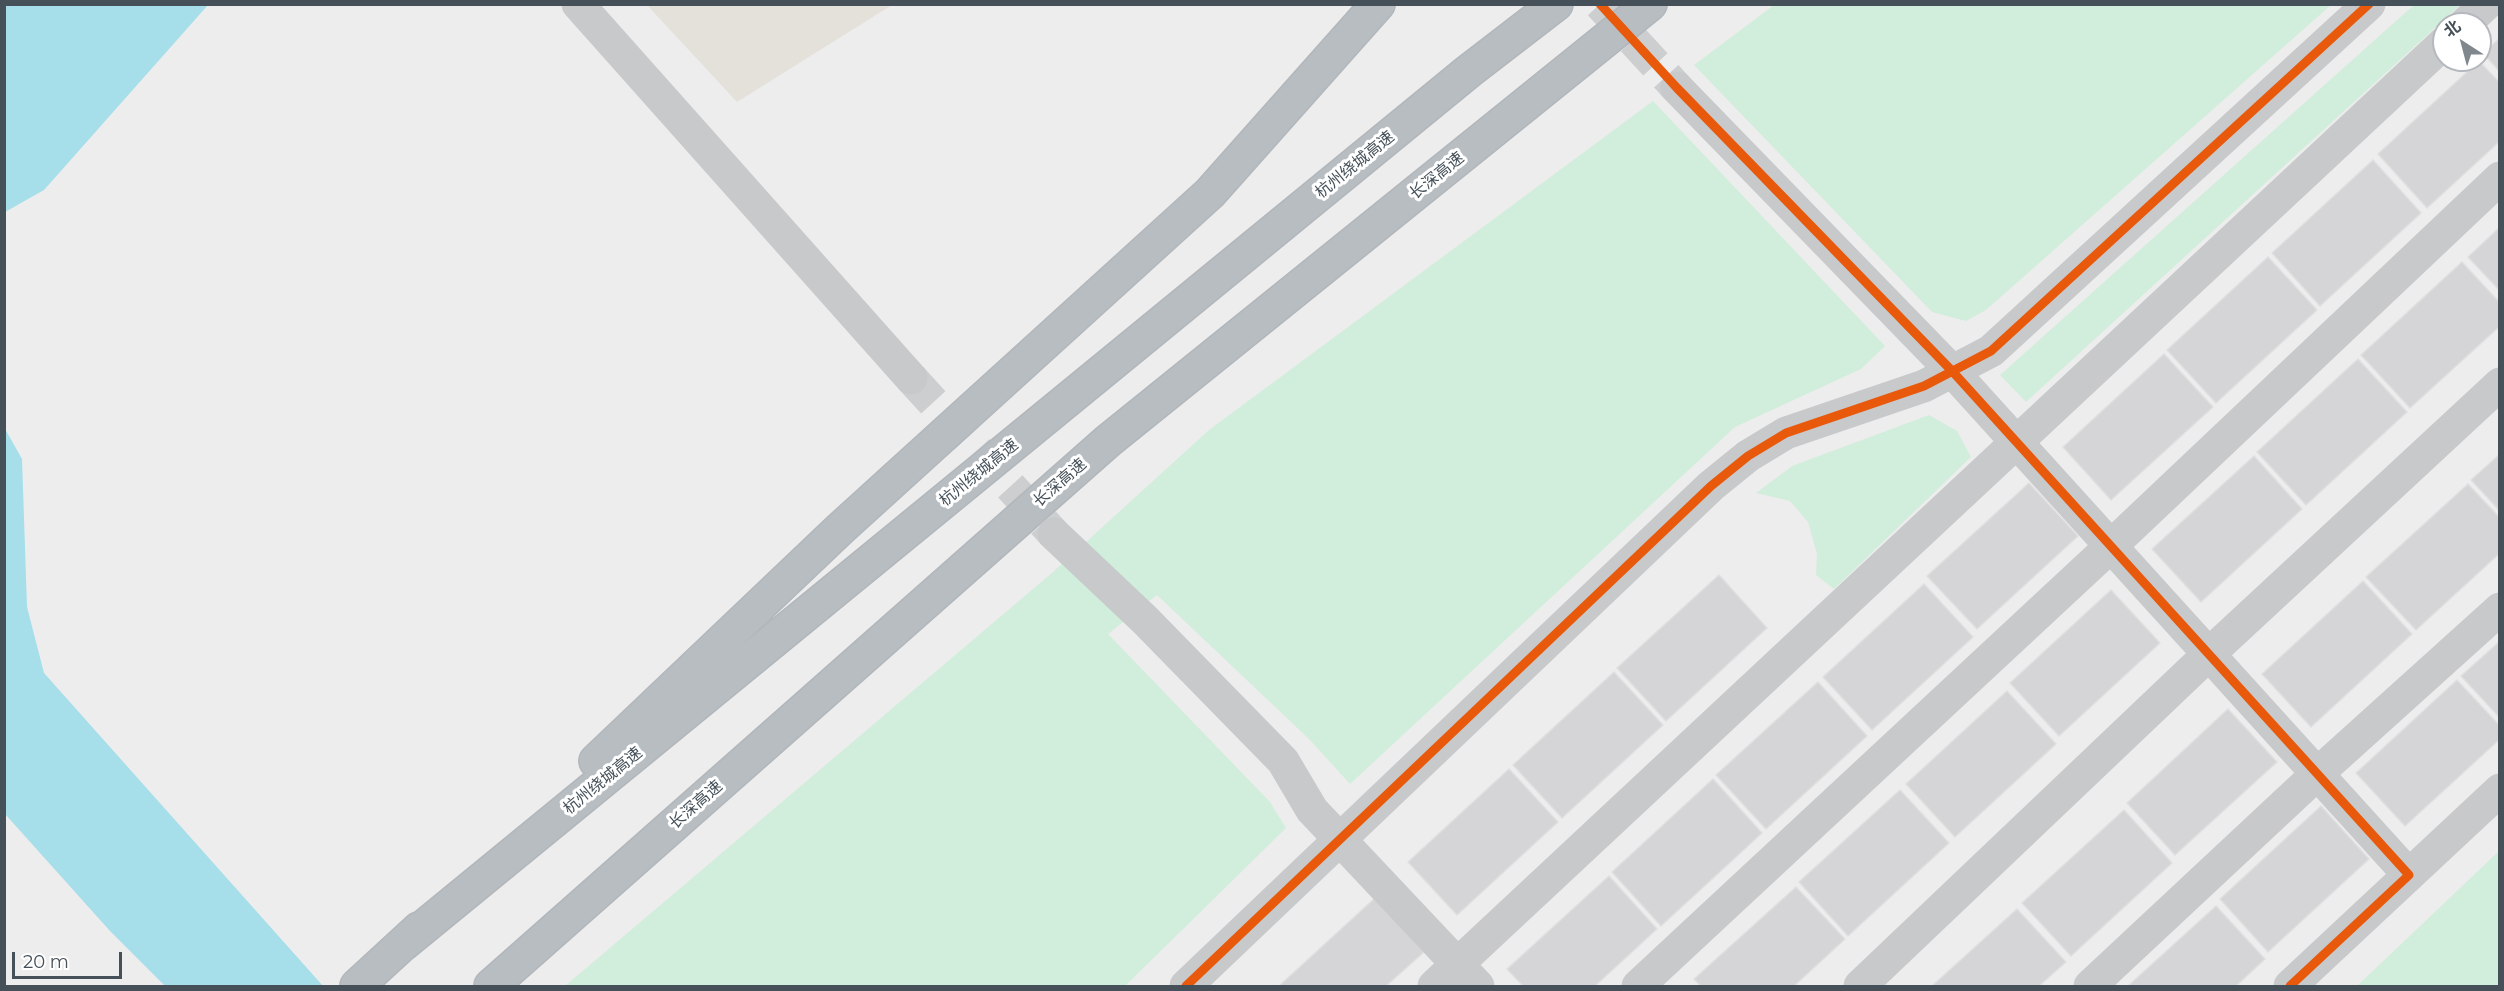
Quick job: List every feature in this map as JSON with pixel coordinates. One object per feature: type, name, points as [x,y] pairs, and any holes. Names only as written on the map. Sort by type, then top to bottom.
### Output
[{"type":"highway","points":[[357,987],[840,529],[1210,193],[1378,4]]},
{"type":"highway","name":"杭州绕城高速","points":[[403,944],[1469,71],[1557,4]]},
{"type":"highway","name":"长深高速","points":[[491,987],[1108,441],[1650,4]]},
{"type":"street","points":[[578,4],[911,378]]},
{"type":"street","points":[[1186,987],[1711,486],[1748,456],[1786,433],[1924,387],[1990,351],[2368,4]]},
{"type":"street","points":[[1434,987],[1468,975],[2016,441],[2432,54]]},
{"type":"street","points":[[1677,88],[1953,372],[2409,875]]},
{"type":"street","points":[[1638,987],[2111,546],[2499,178]]},
{"type":"street","points":[[1860,987],[2209,654],[2499,384]]},
{"type":"street","points":[[1054,534],[1144,620],[1283,761],[1312,810],[1468,975]]},
{"type":"street","points":[[2090,987],[2317,774],[2499,609]]},
{"type":"street","points":[[2290,987],[2499,790]]},
{"type":"shaded area","points":[[647,5],[892,5],[737,102]]},
{"type":"green space","points":[[2415,4],[2460,5],[2452,12],[2432,12],[2432,31],[2026,402],[2000,375]]},
{"type":"green space","points":[[1774,5],[2331,5],[1986,310],[1966,321],[1932,312],[1694,65]]},
{"type":"green space","points":[[1653,101],[1885,346],[1861,369],[1735,427],[1350,784],[1309,739],[1157,595],[1108,634],[1270,802],[1286,828],[1125,986],[565,986],[1053,572],[1209,430]]},
{"type":"green space","points":[[1929,415],[1957,431],[1971,457],[1834,589],[1816,575],[1817,554],[1808,522],[1790,501],[1756,493],[1792,466]]},
{"type":"green space","points":[[2499,851],[2499,986],[2357,986]]},
{"type":"water","points":[[5,4],[208,5],[44,190],[5,212]]},
{"type":"water","points":[[4,427],[22,459],[27,607],[44,673],[323,986],[165,986],[110,931],[5,814]]},
{"type":"building","points":[[2500,38],[2500,72],[2492,63],[2492,45]]},
{"type":"building","points":[[2467,72],[2490,72],[2500,83],[2500,141],[2427,208],[2378,154]]},
{"type":"building","points":[[2373,160],[2421,213],[2320,306],[2272,253]]},
{"type":"building","points":[[2500,227],[2500,291],[2468,257]]},
{"type":"building","points":[[2268,257],[2317,310],[2216,403],[2167,350]]},
{"type":"building","points":[[2462,262],[2500,303],[2500,326],[2410,408],[2361,355]]},
{"type":"building","points":[[2164,354],[2213,407],[2111,500],[2063,447]]},
{"type":"building","points":[[2358,359],[2407,412],[2306,505],[2257,452]]},
{"type":"building","points":[[2500,454],[2500,511],[2471,480]]},
{"type":"building","points":[[2254,456],[2302,509],[2201,602],[2152,549]]},
{"type":"building","points":[[2029,483],[2078,536],[1977,629],[1927,576]]},
{"type":"building","points":[[2468,484],[2500,518],[2500,553],[2416,630],[2366,577]]},
{"type":"building","points":[[1719,575],[1767,628],[1666,721],[1617,668]]},
{"type":"building","points":[[2363,581],[2412,634],[2311,727],[2262,674]]},
{"type":"building","points":[[1924,584],[1973,637],[1872,730],[1823,677]]},
{"type":"building","points":[[2111,590],[2160,643],[2059,736],[2010,683]]},
{"type":"building","points":[[2500,641],[2500,718],[2461,676]]},
{"type":"building","points":[[1614,672],[1663,725],[1562,818],[1513,765]]},
{"type":"building","points":[[2457,680],[2500,726],[2500,739],[2405,826],[2356,773]]},
{"type":"building","points":[[1818,682],[1867,736],[1766,829],[1716,775]]},
{"type":"building","points":[[2007,691],[2056,744],[1955,837],[1906,784]]},
{"type":"building","points":[[2228,709],[2277,762],[2175,855],[2127,803]]},
{"type":"building","points":[[1509,769],[1558,822],[1457,915],[1408,862]]},
{"type":"building","points":[[1713,779],[1762,833],[1661,926],[1612,872]]},
{"type":"building","points":[[1900,790],[1949,843],[1848,936],[1799,882]]},
{"type":"building","points":[[2321,806],[2369,859],[2268,952],[2220,899]]},
{"type":"building","points":[[2124,810],[2172,863],[2071,956],[2022,903]]},
{"type":"building","points":[[1609,876],[1657,929],[1595,986],[1523,986],[1507,969]]},
{"type":"building","points":[[1796,887],[1845,939],[1794,986],[1701,986],[1694,979]]},
{"type":"building","points":[[1375,898],[1424,952],[1386,986],[1279,986]]},
{"type":"building","points":[[2216,906],[2265,959],[2236,986],[2128,986]]},
{"type":"building","points":[[2017,909],[2066,962],[2039,986],[1932,986]]},
{"type":"tunnel","points":[[1600,4],[1677,88]]},
{"type":"tunnel","points":[[911,378],[1054,534]]},
{"type":"cycle path","points":[[1600,4],[1677,88],[1953,372],[2409,875],[2290,986]]},
{"type":"cycle path","points":[[1186,986],[1711,486],[1748,456],[1786,433],[1924,386],[1991,351],[2369,4]]}]
